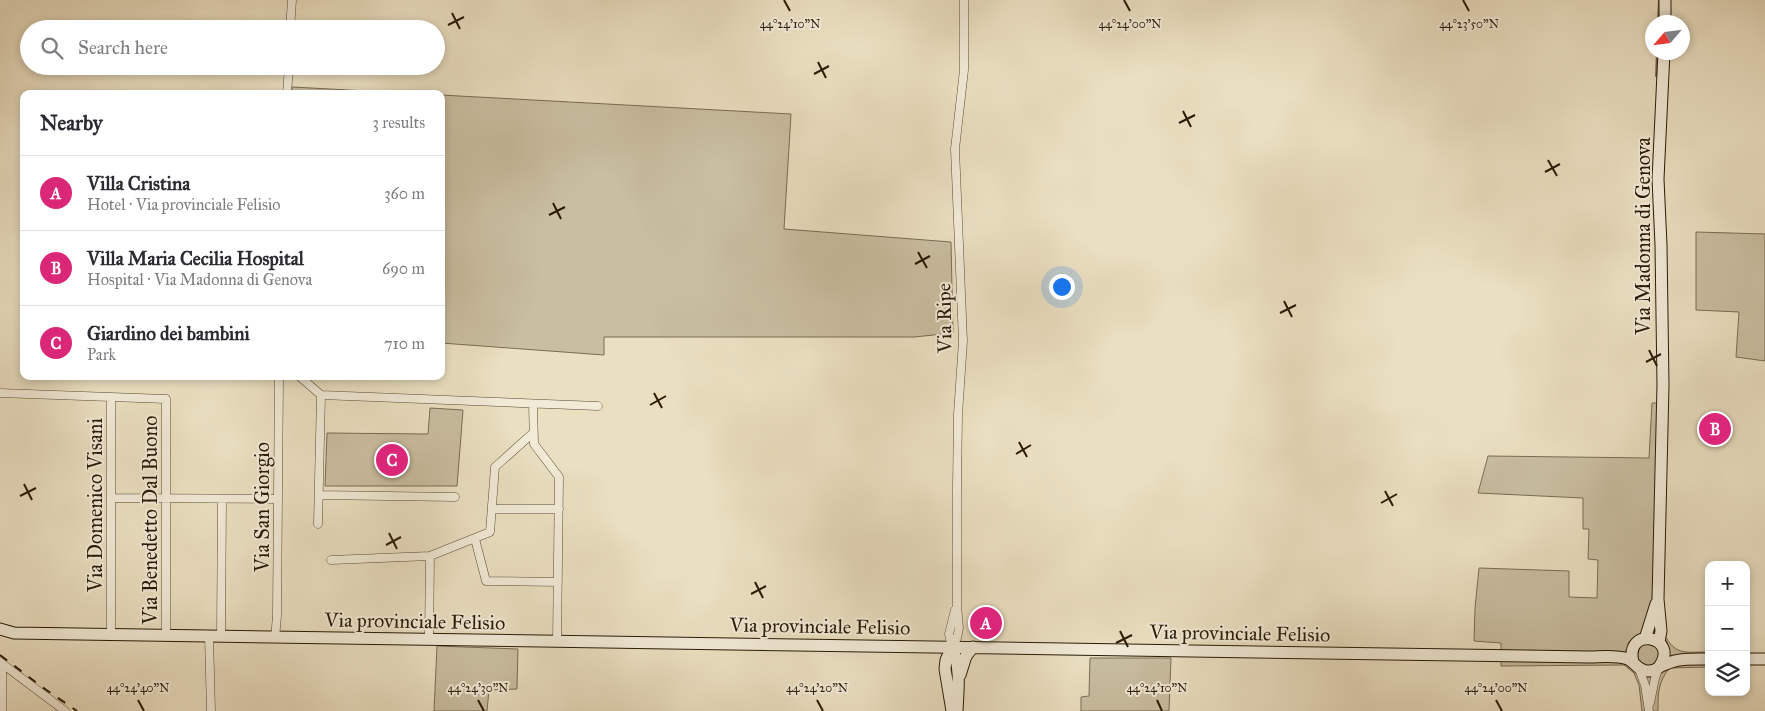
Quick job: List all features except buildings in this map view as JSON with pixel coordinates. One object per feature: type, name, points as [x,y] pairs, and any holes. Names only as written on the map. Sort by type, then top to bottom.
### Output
[{"type":"main road","points":[[1665,0],[1665,15]]},
{"type":"main road","name":"Via Madonna di Genova","points":[[1661,645],[1658,600],[1663,385],[1658,179],[1664,60]]},
{"type":"main road","name":"Via Madonna di Genova","points":[[1645,638],[1658,600]]},
{"type":"main road","name":"Via provinciale Felisio","points":[[0,621],[14,629],[30,632]]},
{"type":"main road","name":"Via provinciale Felisio","points":[[0,629],[14,633],[215,637],[1610,656]]},
{"type":"main road","points":[[1636,666],[1631,655],[1632,649],[1638,641],[1645,638],[1654,639],[1673,655],[1685,659]]},
{"type":"main road","points":[[1659,667],[1663,662],[1664,655],[1661,645]]},
{"type":"main road","points":[[900,646],[927,650],[936,655],[945,669]]},
{"type":"main road","points":[[952,647],[946,660],[945,669],[952,711]]},
{"type":"main road","points":[[952,647],[956,654],[959,676],[956,711]]},
{"type":"main road","points":[[959,676],[966,656],[973,648]]},
{"type":"main road","points":[[1610,656],[1632,649]]},
{"type":"main road","points":[[1610,656],[1626,659],[1646,672],[1653,671],[1665,664],[1685,659],[1705,659]]},
{"type":"main road","points":[[1750,659],[1765,659]]},
{"type":"street","points":[[291,20],[292,0]]},
{"type":"street","name":"Via Ripe","points":[[952,647],[957,638],[959,628],[957,605],[958,414],[963,341],[956,149],[964,70],[964,0]]},
{"type":"street","points":[[287,90],[288,75]]},
{"type":"street","name":"Via San Giorgio","points":[[275,638],[277,622],[279,380]]},
{"type":"street","points":[[304,380],[321,394],[598,406]]},
{"type":"street","name":"Via Domenico Visani","points":[[0,393],[111,397],[111,634]]},
{"type":"street","points":[[318,524],[321,394]]},
{"type":"street","name":"Via Benedetto Dal Buono","points":[[111,397],[166,399],[166,635]]},
{"type":"street","points":[[533,404],[534,444],[559,477],[557,642]]},
{"type":"street","points":[[331,560],[430,556],[490,532],[495,467],[533,433]]},
{"type":"street","points":[[319,495],[455,497]]},
{"type":"street","points":[[111,498],[278,499]]},
{"type":"street","points":[[211,711],[222,499]]},
{"type":"street","points":[[492,509],[559,509]]},
{"type":"street","points":[[475,539],[486,581],[558,582]]},
{"type":"street","points":[[429,640],[430,556]]},
{"type":"street","points":[[1,663],[2,711]]},
{"type":"street","points":[[1,663],[65,711]]},
{"type":"street","points":[[1636,666],[1645,685],[1649,709]]},
{"type":"street","points":[[1649,709],[1659,667]]},
{"type":"shaded area","points":[[292,87],[348,90],[292,90]]},
{"type":"shaded area","points":[[445,95],[791,114],[784,229],[951,242],[953,333],[914,337],[604,337],[604,355],[445,343]]},
{"type":"shaded area","points":[[1696,232],[1765,234],[1765,361],[1736,357],[1739,312],[1696,310]]},
{"type":"shaded area","points":[[1652,403],[1665,403],[1662,630],[1671,644],[1680,651],[1705,652],[1705,667],[1669,668],[1659,688],[1658,711],[1642,711],[1639,685],[1634,673],[1624,665],[1501,666],[1501,643],[1474,641],[1479,568],[1569,571],[1569,597],[1597,598],[1598,560],[1588,559],[1589,529],[1583,529],[1583,498],[1478,493],[1488,456],[1649,458]]},
{"type":"shaded area","points":[[430,408],[463,410],[457,486],[325,486],[327,433],[428,434]]},
{"type":"shaded area","points":[[437,646],[518,649],[517,689],[489,690],[487,711],[434,711]]},
{"type":"shaded area","points":[[1090,658],[1171,658],[1169,711],[1081,711],[1081,697],[1089,696]]},
{"type":"waterway","points":[[1658,15],[1659,0]]},
{"type":"waterway","points":[[1656,76],[1657,60]]},
{"type":"railway","points":[[0,655],[77,711]]},
{"type":"place","name":"Villa Maria Cecilia Hospital","points":[[1715,429]]},
{"type":"place","name":"Giardino dei bambini","points":[[392,460]]},
{"type":"place","name":"Villa Cristina","points":[[986,623]]}]
